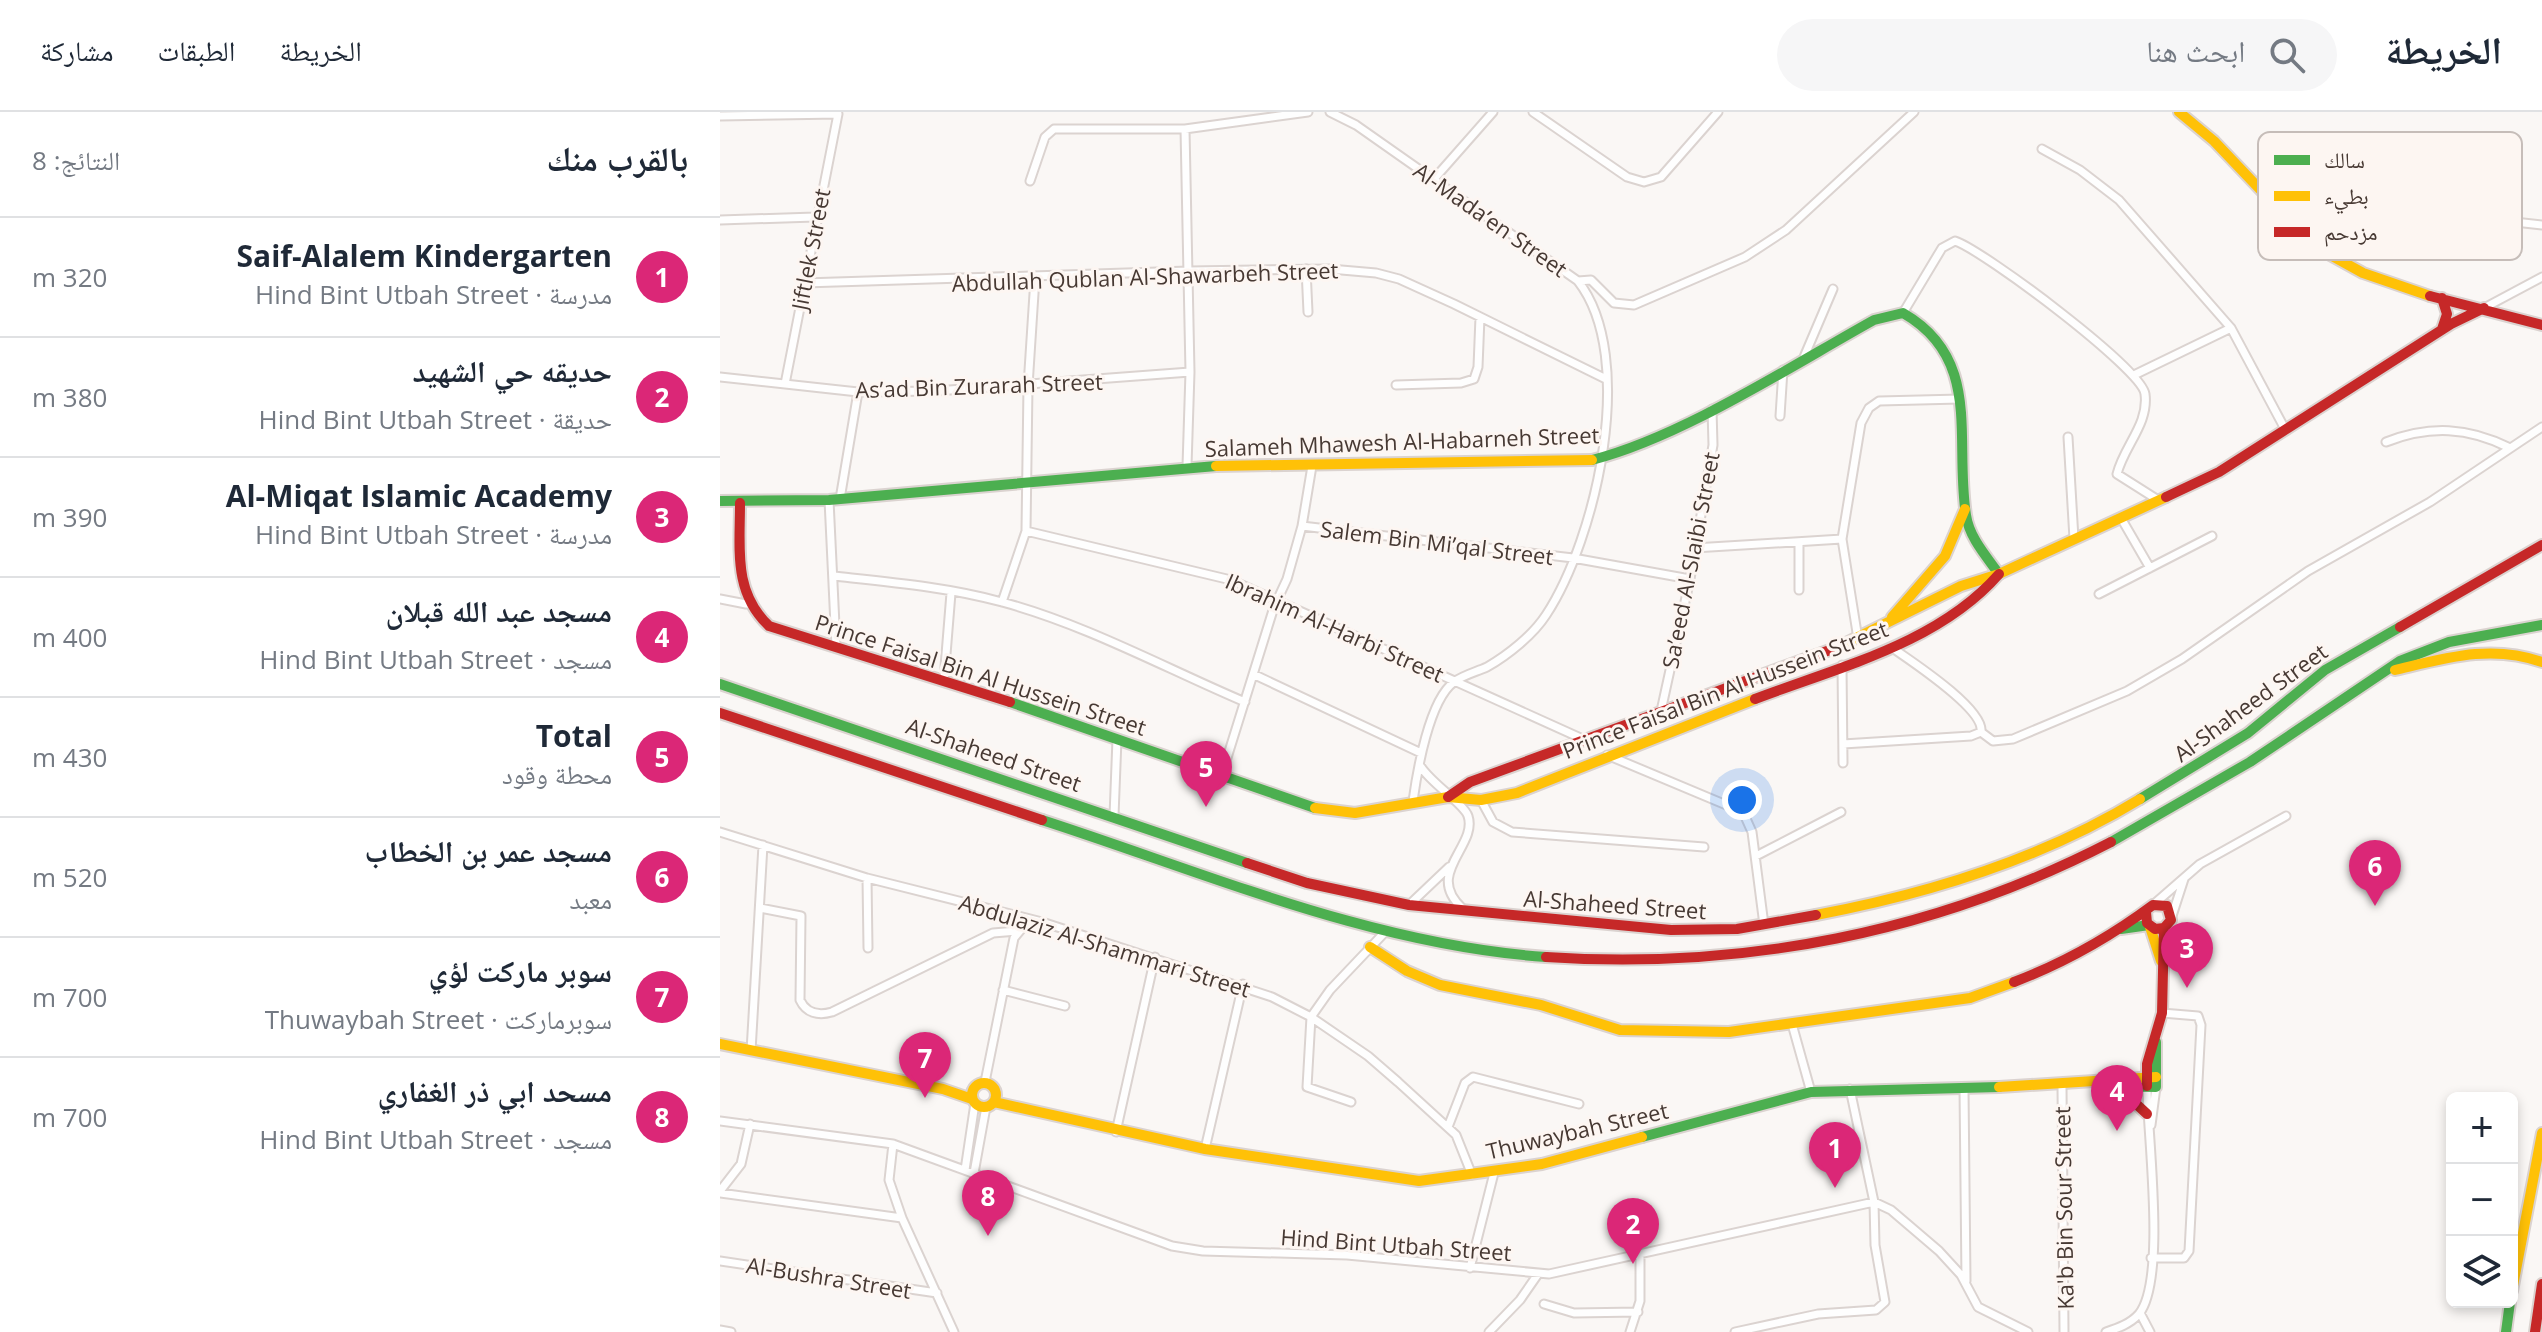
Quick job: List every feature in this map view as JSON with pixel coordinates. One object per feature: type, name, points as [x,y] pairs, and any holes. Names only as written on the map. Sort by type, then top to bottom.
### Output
[{"type":"main road","points":[[2179,112],[2214,141],[2258,186]]},
{"type":"main road","points":[[2334,260],[2442,298],[2542,325]]},
{"type":"main road","points":[[2441,331],[2447,314],[2442,298]]},
{"type":"main road","name":"Prince Faisal Bin Al Hussein Street","points":[[1448,797],[1470,782],[1661,711],[1759,679],[1858,639],[1961,586],[1999,574],[2219,472],[2441,331],[2484,308]]},
{"type":"main road","points":[[1903,313],[1923,325],[1944,348],[1956,375],[1965,507],[1972,534],[1999,574]]},
{"type":"main road","name":"Salameh Mhawesh Al-Habarneh Street","points":[[720,501],[834,499],[1026,484],[1187,466],[1581,461],[1604,457],[1712,409],[1874,320],[1903,313]]},
{"type":"main road","points":[[740,503],[741,583],[746,604]]},
{"type":"main road","points":[[1885,624],[1945,556],[1965,507]]},
{"type":"main road","points":[[2526,552],[2542,538]]},
{"type":"main road","name":"Al-Shaheed Street","points":[[720,684],[1307,883],[1409,905],[1671,930],[1764,925],[1839,912],[1938,887],[2072,836],[2189,771],[2248,733],[2325,670],[2542,545]]},
{"type":"main road","name":"Prince Faisal Bin Al Hussein Street","points":[[746,604],[769,626],[944,679],[1325,811],[1355,813],[1413,801],[1448,797],[1481,800],[1517,793],[1607,755],[1891,647],[1954,615],[1979,597],[1999,574]]},
{"type":"main road","name":"Al-Shaheed Street","points":[[720,713],[1240,886],[1386,931],[1508,953],[1648,959],[1771,951],[1904,923],[1991,896],[2083,857],[2235,771],[2379,672],[2421,652],[2465,637],[2542,625]]},
{"type":"main road","points":[[2379,672],[2484,650],[2510,652],[2542,662]]},
{"type":"main road","points":[[1370,947],[1407,971],[1440,985],[1541,1005],[1620,1030],[1708,1032],[1792,1024],[1970,998],[2038,975],[2121,929],[2150,908],[2164,904],[2172,916],[2164,928],[2162,1013],[2156,1042],[2149,1056],[2151,1082]]},
{"type":"main road","points":[[2150,908],[2152,942],[2162,963]]},
{"type":"main road","points":[[2121,929],[2164,928]]},
{"type":"main road","points":[[720,1044],[943,1089],[973,1101],[973,1087]]},
{"type":"main road","name":"Thuwaybah Street","points":[[973,1101],[1017,1105],[1116,1132],[1205,1149],[1399,1180],[1443,1179],[1542,1164],[1811,1092],[2062,1085],[2101,1081],[2110,1077],[2151,1082]]},
{"type":"main road","name":"Thuwaybah Street","points":[[2101,1081],[2117,1086],[2151,1082]]},
{"type":"main road","points":[[943,1089],[973,1087],[985,1082]]},
{"type":"main road","name":"Thuwaybah Street","points":[[985,1082],[1017,1105]]},
{"type":"main road","points":[[2117,1086],[2149,1120]]},
{"type":"main road","points":[[990,1104],[995,1090]]},
{"type":"main road","points":[[2518,1259],[2542,1133]]},
{"type":"main road","points":[[2535,1332],[2542,1284]]},
{"type":"main road","points":[[2506,1332],[2509,1308]]},
{"type":"street","points":[[1030,181],[1045,137],[1054,129],[1185,129],[1308,112]]},
{"type":"street","name":"Al-Mada’en Street","points":[[1330,112],[1350,120],[1578,281],[1590,296],[1602,327],[1609,411],[1604,457],[1573,558],[1561,587],[1538,625],[1498,660],[1456,680]]},
{"type":"street","points":[[1434,179],[1493,112]]},
{"type":"street","points":[[1533,112],[1627,177],[1644,182],[1661,177],[1718,112]]},
{"type":"street","points":[[1578,281],[1594,281],[1614,303],[1634,305],[1745,257],[1786,230],[1914,112]]},
{"type":"street","name":"Jiftlek Street","points":[[726,114],[838,114],[815,217],[785,384]]},
{"type":"street","points":[[1185,129],[1190,372],[1187,466]]},
{"type":"street","points":[[2042,149],[2080,170],[2119,200],[2231,328],[2286,431]]},
{"type":"street","points":[[720,220],[815,217]]},
{"type":"street","points":[[2522,223],[2542,225]]},
{"type":"street","points":[[1903,313],[1927,269],[1945,245],[1955,241],[2056,308],[2134,375],[2145,390],[2144,417],[2117,474],[2158,500]]},
{"type":"street","points":[[1306,269],[1308,312]]},
{"type":"street","name":"Abdullah Qublan Al-Shawarbeh Street","points":[[804,283],[1189,271],[1352,270],[1399,279],[1606,379]]},
{"type":"street","points":[[2484,308],[2542,277]]},
{"type":"street","points":[[1002,602],[1026,531],[1028,386],[1035,278]]},
{"type":"street","points":[[1803,358],[1833,289]]},
{"type":"street","points":[[1396,385],[1461,383],[1474,379],[1478,367],[1480,317]]},
{"type":"street","points":[[2134,375],[2231,328]]},
{"type":"street","points":[[1780,416],[1783,370]]},
{"type":"street","name":"As’ad Bin Zurarah Street","points":[[720,377],[858,392],[1028,386],[1190,372]]},
{"type":"street","points":[[836,646],[834,499],[858,392]]},
{"type":"street","points":[[1858,639],[1842,539],[1861,423],[1869,408],[1879,401],[1960,399]]},
{"type":"street","name":"Sa’eed Al-Slaibi Street","points":[[1661,711],[1690,579],[1713,445],[1712,409]]},
{"type":"street","points":[[1891,647],[1967,705],[1980,721],[1981,732],[1993,741],[2013,739],[2135,686],[2209,642],[2308,571],[2430,502],[2542,427]]},
{"type":"street","points":[[2386,442],[2416,433],[2453,429],[2481,434],[2510,448]]},
{"type":"street","points":[[2068,437],[2074,539]]},
{"type":"street","name":"Salem Bin Mi’qal Street","points":[[1222,774],[1277,598],[1287,579],[1302,526],[1312,466]]},
{"type":"street","points":[[2121,518],[2150,568]]},
{"type":"street","name":"Salem Bin Mi’qal Street","points":[[1302,526],[1573,558],[1690,579]]},
{"type":"street","name":"Ibrahim Al-Harbi Street","points":[[1026,531],[1188,568],[1277,598],[1585,740]]},
{"type":"street","points":[[2099,594],[2212,536]]},
{"type":"street","points":[[1694,548],[1842,539]]},
{"type":"street","points":[[1799,542],[1799,590]]},
{"type":"street","points":[[833,576],[1002,602],[1096,635],[1245,702]]},
{"type":"street","points":[[944,679],[951,593]]},
{"type":"street","points":[[720,599],[746,604]]},
{"type":"street","points":[[1842,665],[1843,763]]},
{"type":"street","points":[[1255,675],[1421,753]]},
{"type":"street","points":[[1413,801],[1421,753],[1442,698],[1456,680]]},
{"type":"street","points":[[1843,744],[1971,736],[1981,732]]},
{"type":"street","points":[[1114,816],[1117,739]]},
{"type":"street","points":[[1607,755],[1740,809],[1749,823],[1756,856],[1764,925]]},
{"type":"street","points":[[1421,767],[1448,797],[1463,808],[1469,822],[1451,866],[1449,886],[1466,911]]},
{"type":"street","points":[[1481,800],[1493,822],[1512,832],[1704,847]]},
{"type":"street","points":[[1756,856],[1841,812]]},
{"type":"street","points":[[2150,908],[2200,864],[2286,816]]},
{"type":"street","name":"Abdulaziz Al-Shammari Street","points":[[720,832],[867,878],[1042,922],[1243,984],[1311,1017],[1368,1056],[1448,1127],[1463,1147],[1472,1175]]},
{"type":"street","points":[[751,1051],[763,845]]},
{"type":"street","points":[[1409,905],[1451,866]]},
{"type":"street","points":[[2172,916],[2184,877]]},
{"type":"street","points":[[867,878],[868,948]]},
{"type":"street","points":[[760,908],[801,916],[800,1000],[808,1010],[820,1014],[846,1005],[993,933],[1017,931],[1033,922],[1042,922]]},
{"type":"street","points":[[985,1082],[1017,931]]},
{"type":"street","points":[[1351,1102],[1307,1087],[1311,1017],[1330,990],[1386,931]]},
{"type":"street","points":[[1116,1132],[1155,957]]},
{"type":"street","points":[[1205,1149],[1243,984]]},
{"type":"street","points":[[1003,990],[1065,1006]]},
{"type":"street","points":[[2151,1258],[2184,1258],[2189,1251],[2201,1025],[2198,1016],[2162,1013]]},
{"type":"street","points":[[1792,1024],[1811,1092]]},
{"type":"street","points":[[1448,1127],[1465,1083],[1473,1077],[1579,1104]]},
{"type":"street","points":[[2106,1332],[2122,1327],[2140,1313],[2147,1294],[2151,1258],[2151,1082]]},
{"type":"street","name":"Ka'b Bin Sour Street","points":[[2062,1085],[2064,1332]]},
{"type":"street","points":[[1964,1088],[1966,1283]]},
{"type":"street","points":[[1735,1332],[1818,1314],[1876,1310],[1883,1306],[1886,1298],[1875,1245],[1874,1202],[1850,1089]]},
{"type":"street","points":[[965,1170],[973,1101]]},
{"type":"street","points":[[974,1173],[990,1104]]},
{"type":"street","name":"Hind Bint Utbah Street","points":[[720,1121],[893,1144],[1172,1246],[1229,1252],[1347,1255],[1538,1274],[1640,1256],[1874,1202]]},
{"type":"street","points":[[750,1124],[741,1164],[720,1192],[902,1218]]},
{"type":"street","points":[[893,1144],[889,1180],[902,1218],[954,1332]]},
{"type":"street","points":[[1470,1268],[1494,1173]]},
{"type":"street","points":[[1874,1202],[1897,1214],[1939,1251],[1966,1283],[1978,1307],[2028,1332]]},
{"type":"street","points":[[1630,1332],[1638,1312],[1640,1256]]},
{"type":"street","name":"Al-Bushra Street","points":[[720,1261],[937,1293]]},
{"type":"street","points":[[1489,1332],[1520,1300],[1538,1274]]},
{"type":"street","points":[[1544,1304],[1574,1313],[1638,1312]]},
{"type":"street","points":[[2140,1313],[2150,1332]]},
{"type":"street","points":[[2008,1323],[2008,1332]]},
{"type":"street","points":[[720,1330],[731,1332]]},
{"type":"traffic: fast","points":[[1592,460],[1627,449],[1699,418],[1874,320],[1903,313],[1928,332],[1945,353],[1955,377],[1960,403],[1966,515],[1979,546],[1999,574]]},
{"type":"traffic: fast","points":[[720,501],[829,500],[1216,466]]},
{"type":"traffic: fast","points":[[2111,842],[2250,762],[2400,661],[2449,642],[2542,625]]},
{"type":"traffic: fast","points":[[2140,799],[2248,733],[2325,670],[2400,627]]},
{"type":"traffic: fast","points":[[720,684],[1247,863]]},
{"type":"traffic: fast","points":[[1010,702],[1315,808]]},
{"type":"traffic: fast","points":[[1042,820],[1290,904],[1353,922],[1481,950],[1546,957]]},
{"type":"traffic: fast","points":[[2121,929],[2149,925]]},
{"type":"traffic: fast","points":[[2101,1081],[2110,1086],[2156,1087],[2156,1042]]},
{"type":"traffic: fast","points":[[1642,1137],[1811,1092],[1999,1087]]},
{"type":"traffic: fast","points":[[2506,1332],[2509,1308]]},
{"type":"traffic: slow","points":[[2179,112],[2214,141],[2258,187]]},
{"type":"traffic: slow","points":[[2339,260],[2363,273],[2430,296]]},
{"type":"traffic: slow","points":[[1216,466],[1592,460]]},
{"type":"traffic: slow","points":[[1838,647],[1961,586],[1999,574],[2166,497]]},
{"type":"traffic: slow","points":[[1892,617],[1945,556],[1965,509]]},
{"type":"traffic: slow","points":[[2395,670],[2450,657],[2487,653],[2542,662]]},
{"type":"traffic: slow","points":[[1315,808],[1355,813],[1448,797],[1481,800],[1517,793],[1755,699]]},
{"type":"traffic: slow","points":[[1816,915],[1900,896],[1983,872],[2064,839],[2140,799]]},
{"type":"traffic: slow","points":[[2150,927],[2161,961]]},
{"type":"traffic: slow","points":[[1370,947],[1407,971],[1440,985],[1541,1005],[1620,1030],[1729,1032],[1970,998],[2014,982]]},
{"type":"traffic: slow","points":[[720,1044],[943,1089],[972,1099]]},
{"type":"traffic: slow","points":[[1999,1087],[2156,1077]]},
{"type":"traffic: slow","points":[[984,1083],[993,1086],[996,1095],[993,1104],[984,1107],[975,1104],[972,1095],[975,1086],[984,1083]]},
{"type":"traffic: slow","points":[[994,1102],[1205,1149],[1419,1181],[1542,1164],[1642,1137]]},
{"type":"traffic: slow","points":[[2518,1259],[2542,1133]]},
{"type":"traffic: jam","points":[[2430,296],[2542,325]]},
{"type":"traffic: jam","points":[[2442,298],[2447,314],[2442,329]]},
{"type":"traffic: jam","points":[[2166,497],[2219,472],[2451,324],[2484,308]]},
{"type":"traffic: jam","points":[[740,503],[740,553],[744,584],[757,613],[769,626],[1010,702]]},
{"type":"traffic: jam","points":[[2400,627],[2542,545]]},
{"type":"traffic: jam","points":[[1755,699],[1853,664],[1918,635],[1975,598],[1999,574]]},
{"type":"traffic: jam","points":[[1448,797],[1470,782],[1838,647]]},
{"type":"traffic: jam","points":[[720,713],[1042,820]]},
{"type":"traffic: jam","points":[[1546,957],[1620,960],[1693,957],[1765,950],[1836,938],[1907,922],[1976,900],[2044,874],[2111,842]]},
{"type":"traffic: jam","points":[[1247,863],[1307,883],[1409,905],[1671,930],[1737,929],[1816,915]]},
{"type":"traffic: jam","points":[[2014,982],[2086,948],[2153,905],[2167,906],[2171,920],[2164,928],[2155,929],[2147,923],[2146,912]]},
{"type":"traffic: jam","points":[[2147,1086],[2147,1064],[2162,1013],[2164,928]]},
{"type":"traffic: jam","points":[[2118,1087],[2147,1114]]},
{"type":"traffic: jam","points":[[2535,1332],[2542,1284]]},
{"type":"place","name":"Total","points":[[1206,807]]},
{"type":"place","name":"مسجد عمر بن الخطاب","points":[[2375,906]]},
{"type":"place","name":"Al-Miqat Islamic Academy","points":[[2187,988]]},
{"type":"place","name":"سوبر ماركت لؤي","points":[[925,1098]]},
{"type":"place","name":"مسجد عبد الله قبلان","points":[[2117,1131]]},
{"type":"place","name":"Saif-Alalem Kindergarten","points":[[1835,1188]]},
{"type":"place","name":"مسحد ابي ذر الغفاري","points":[[988,1236]]},
{"type":"place","name":"حديقه حي الشهيد","points":[[1633,1264]]}]
